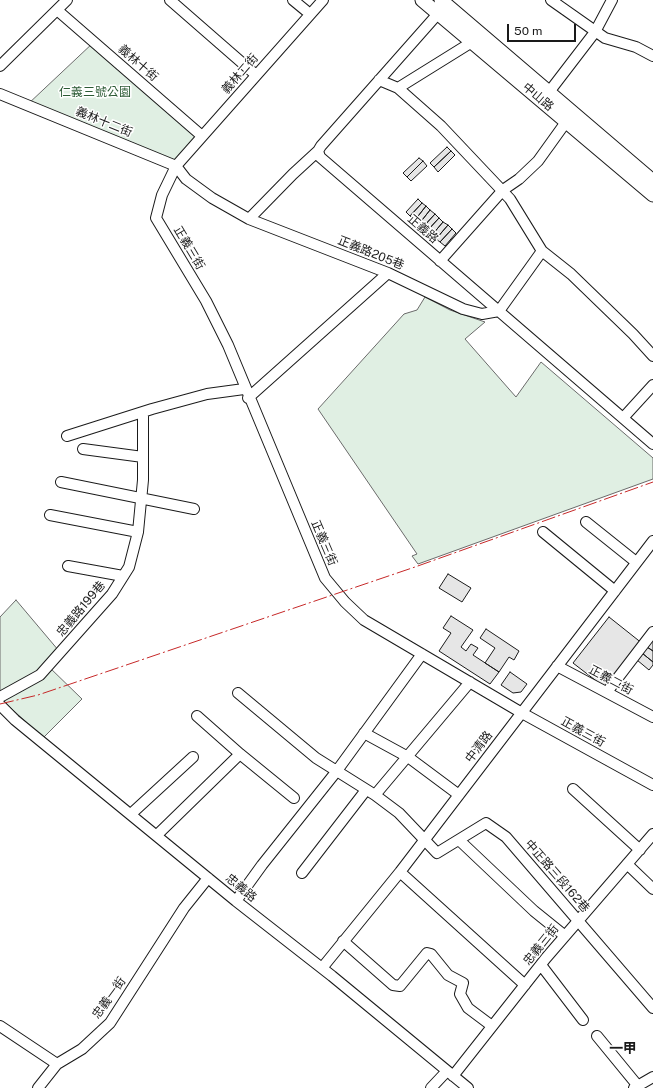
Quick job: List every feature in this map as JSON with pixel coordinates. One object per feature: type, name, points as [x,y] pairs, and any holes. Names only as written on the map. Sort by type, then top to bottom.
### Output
[{"type":"main road","name":"中山路","points":[[422,0],[444,4],[653,180]]},
{"type":"main road","name":"中山路","points":[[444,4],[472,42],[653,195]]},
{"type":"street","points":[[0,66],[67,0]]},
{"type":"street","points":[[170,0],[256,75]]},
{"type":"street","points":[[293,0],[310,14]]},
{"type":"street","name":"義林二街","points":[[176,166],[323,0]]},
{"type":"street","points":[[551,0],[605,38],[636,47],[653,56]]},
{"type":"street","points":[[548,92],[595,32],[612,0]]},
{"type":"street","points":[[249,219],[318,151],[444,4]]},
{"type":"street","name":"義林十街","points":[[57,10],[202,136]]},
{"type":"street","points":[[398,88],[472,42]]},
{"type":"street","points":[[379,80],[398,88],[441,126],[510,198],[542,251],[571,274],[633,334],[653,356]]},
{"type":"street","name":"義林十二街","points":[[0,94],[176,166]]},
{"type":"street","points":[[440,261],[503,190],[519,179],[538,161],[556,138],[566,122]]},
{"type":"street","name":"正義路","points":[[318,151],[320,157],[653,444]]},
{"type":"street","name":"正義路205巷","points":[[176,166],[186,179],[212,198],[249,219],[388,273],[463,309],[482,314],[499,311]]},
{"type":"street","name":"正義三街","points":[[176,166],[162,195],[156,218],[206,301],[228,345],[246,393],[325,578],[345,602],[364,620],[522,712],[653,785]]},
{"type":"street","points":[[499,311],[542,251]]},
{"type":"street","points":[[67,436],[152,409],[208,394],[246,393],[388,273]]},
{"type":"street","points":[[623,418],[653,385]]},
{"type":"street","name":"忠義路199巷","points":[[0,697],[40,675],[112,594],[129,567],[138,532],[143,457],[143,413]]},
{"type":"street","points":[[83,449],[143,457]]},
{"type":"street","points":[[61,482],[194,508]]},
{"type":"street","points":[[50,515],[138,532]]},
{"type":"street","points":[[586,522],[636,562]]},
{"type":"street","points":[[543,532],[615,591]]},
{"type":"street","name":"中清路","points":[[322,968],[400,872],[653,541]]},
{"type":"street","points":[[68,566],[123,576]]},
{"type":"street","points":[[607,692],[653,632]]},
{"type":"street","points":[[236,901],[262,865],[336,772],[422,654]]},
{"type":"street","name":"正義二街","points":[[557,666],[653,717]]},
{"type":"street","points":[[376,795],[470,682]]},
{"type":"street","points":[[238,693],[278,728],[316,758],[336,772],[376,795],[399,813],[425,839]]},
{"type":"street","name":"忠義路","points":[[0,705],[15,720],[236,901],[322,968],[468,1088]]},
{"type":"street","points":[[197,716],[240,754],[294,798]]},
{"type":"street","points":[[364,733],[408,757],[459,795]]},
{"type":"street","points":[[157,835],[240,754]]},
{"type":"street","points":[[131,814],[193,757]]},
{"type":"street","points":[[573,789],[640,850]]},
{"type":"street","points":[[302,873],[366,790]]},
{"type":"street","name":"中正路三段162巷","points":[[425,839],[437,853],[486,824],[506,837],[653,1008]]},
{"type":"street","name":"忠義三街","points":[[431,1088],[450,1073],[492,1026],[578,920],[653,835]]},
{"type":"street","points":[[458,840],[534,911],[565,936]]},
{"type":"street","points":[[627,864],[653,889]]},
{"type":"street","points":[[400,872],[525,985]]},
{"type":"street","name":"忠義一街","points":[[57,1064],[82,1049],[110,1023],[184,908],[208,878]]},
{"type":"street","points":[[343,941],[393,985],[400,986],[427,953],[431,954],[448,975],[463,983],[460,994],[468,1008],[492,1026]]},
{"type":"street","points":[[541,965],[583,1020]]},
{"type":"street","points":[[0,1026],[57,1064],[38,1088]]},
{"type":"street","points":[[597,1036],[636,1087],[653,1077]]},
{"type":"green space","name":"仁義三號公園","points":[[94,42],[202,136],[176,166],[27,105]]},
{"type":"green space","points":[[425,297],[450,310],[485,322],[465,339],[516,397],[541,362],[653,458],[653,479],[418,564],[412,556],[417,554],[318,409],[404,314],[417,310]]},
{"type":"green space","points":[[16,600],[59,651],[47,665],[82,699],[43,738],[0,698],[0,617]]},
{"type":"building","points":[[447,147],[451,151],[434,167],[430,163]]},
{"type":"building","points":[[451,151],[455,155],[438,172],[434,167]]},
{"type":"building","points":[[419,158],[423,161],[407,177],[403,173]]},
{"type":"building","points":[[423,161],[427,166],[411,181],[407,177]]},
{"type":"building","points":[[418,199],[422,203],[410,216],[406,212]]},
{"type":"building","points":[[422,203],[426,206],[415,220],[410,216]]},
{"type":"building","points":[[426,206],[430,210],[419,224],[415,220]]},
{"type":"building","points":[[430,210],[435,214],[423,227],[419,224]]},
{"type":"building","points":[[435,214],[439,218],[427,231],[423,227]]},
{"type":"building","points":[[439,218],[443,222],[432,235],[427,231]]},
{"type":"building","points":[[443,222],[448,225],[436,239],[432,235]]},
{"type":"building","points":[[448,225],[452,229],[440,242],[436,239]]},
{"type":"building","points":[[452,229],[456,233],[445,246],[440,242]]},
{"type":"building","points":[[448,574],[471,588],[462,602],[439,588]]},
{"type":"building","points":[[451,616],[473,630],[461,647],[466,651],[471,644],[478,648],[473,655],[499,672],[490,684],[439,651],[451,633],[443,628]]},
{"type":"building","points":[[609,617],[643,644],[608,690],[573,663]]},
{"type":"building","points":[[486,629],[519,651],[514,660],[509,657],[499,672],[485,663],[495,648],[480,638]]},
{"type":"building","points":[[653,640],[653,651],[647,647]]},
{"type":"building","points":[[647,647],[653,651],[653,662],[642,653]]},
{"type":"building","points":[[642,653],[653,662],[653,665],[649,670],[637,660]]},
{"type":"building","points":[[510,672],[527,684],[521,692],[513,693],[501,685]]},
{"type":"power","points":[[0,704],[38,695],[415,567],[653,482]]},
{"type":"district","name":"一甲","points":[[623,1049]]}]
